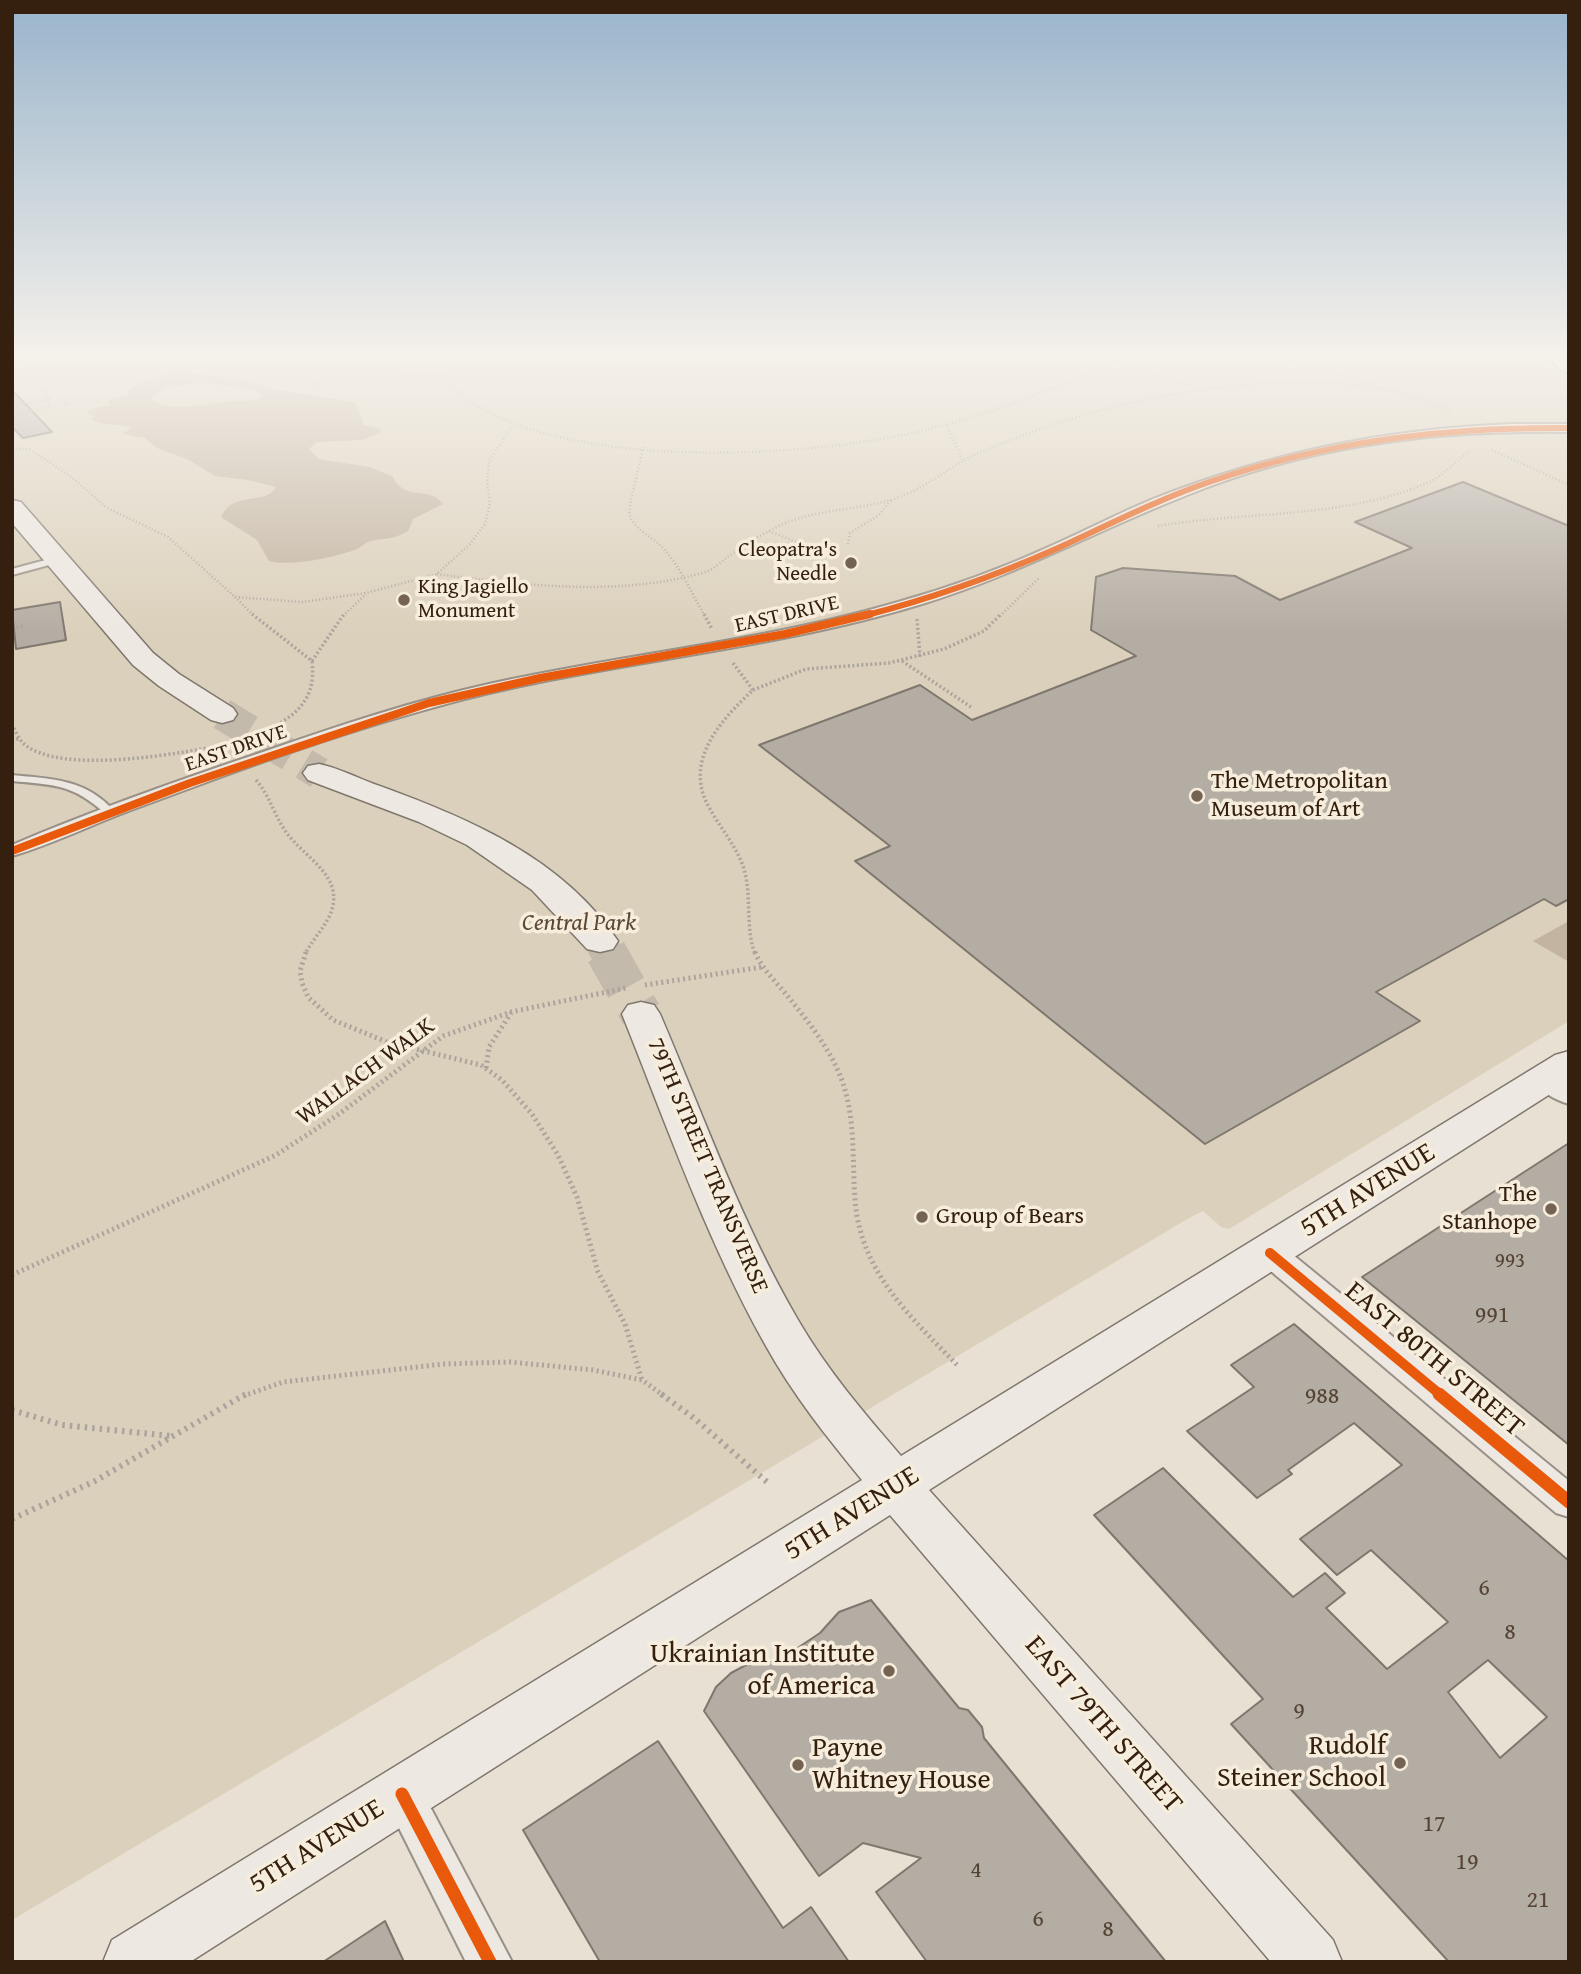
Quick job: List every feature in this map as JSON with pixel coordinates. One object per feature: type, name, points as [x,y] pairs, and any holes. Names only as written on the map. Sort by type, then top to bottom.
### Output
[{"type":"main road","points":[[12,507],[143,659],[169,680],[222,714]]},
{"type":"main road","points":[[319,773],[432,816],[496,848],[552,890],[600,941]]},
{"type":"main road","name":"79TH STREET TRANSVERSE","points":[[641,1014],[718,1205],[762,1296],[828,1404],[895,1488]]},
{"type":"main road","name":"5TH AVENUE","points":[[134,1962],[1270,1253],[1561,1079]]},
{"type":"main road","name":"EAST 79TH STREET","points":[[895,1488],[1311,1962]]},
{"type":"street","name":"EAST DRIVE","points":[[12,851],[110,812],[361,724],[457,695],[567,673],[763,640],[911,603],[1018,565],[1177,494],[1319,449]]},
{"type":"street","name":"EAST 80TH STREET","points":[[1270,1253],[1569,1502]]},
{"type":"street","points":[[402,1794],[490,1962]]},
{"type":"lane","points":[[12,572],[57,560]]},
{"type":"lane","points":[[12,778],[79,787],[110,812]]},
{"type":"path","points":[[29,449],[63,471],[107,508],[168,537],[235,597],[292,603],[366,593],[437,574],[548,586],[619,584],[706,572],[769,531],[810,514],[891,500],[936,480],[963,461],[990,449]]},
{"type":"path","points":[[437,574],[470,544],[485,524],[490,503],[487,483],[489,461],[497,449]]},
{"type":"path","points":[[643,449],[640,472],[629,506],[630,516],[635,525],[662,547],[712,630]]},
{"type":"path","points":[[700,449],[784,449]]},
{"type":"path","points":[[958,449],[963,461]]},
{"type":"path","points":[[1489,449],[1569,485]]},
{"type":"path","points":[[1151,528],[1190,521],[1338,507],[1387,497],[1435,480],[1457,458],[1478,450]]},
{"type":"path","points":[[848,544],[850,533],[881,513],[891,500]]},
{"type":"path","points":[[769,531],[816,550]]},
{"type":"path","points":[[958,1366],[901,1306],[874,1271],[859,1237],[853,1201],[854,1133],[851,1107],[843,1082],[831,1054],[762,967],[751,940],[749,900],[740,859],[699,786],[703,753],[725,716],[753,690],[806,669],[919,657],[966,640],[984,631],[1046,571]]},
{"type":"path","points":[[388,583],[397,591]]},
{"type":"path","points":[[312,661],[345,613],[366,593]]},
{"type":"path","points":[[911,603],[917,618],[919,657]]},
{"type":"path","points":[[12,628],[24,626]]},
{"type":"path","points":[[728,656],[753,690]]},
{"type":"path","points":[[901,660],[971,707]]},
{"type":"path","points":[[12,724],[20,738],[12,741]]},
{"type":"path","points":[[251,775],[268,792],[283,828],[293,842],[324,869],[332,887],[333,905],[301,962],[300,976],[307,995],[321,1013],[349,1029],[486,1068],[521,1101],[567,1172],[583,1215],[598,1274],[624,1323],[642,1380]]},
{"type":"path","points":[[486,1068],[489,1047],[511,1012]]},
{"type":"path","points":[[12,1519],[94,1481],[246,1394],[283,1382],[390,1368],[510,1362],[593,1370],[642,1380],[694,1418],[767,1482]]},
{"type":"path","points":[[12,1410],[62,1425],[174,1436]]},
{"type":"green space","name":"Central Park","points":[[12,449],[1569,449],[1569,1021],[1229,1229],[1221,1227],[1203,1211],[1189,1218],[12,1920]]},
{"type":"shaded area","points":[[160,449],[309,449],[319,459],[369,467],[392,476],[404,489],[431,495],[443,504],[413,519],[408,531],[399,536],[369,542],[357,549],[326,558],[279,563],[269,561],[257,540],[221,517],[233,504],[265,496],[276,487],[215,476],[189,460]]},
{"type":"shaded area","points":[[1569,921],[1569,962],[1533,941]]},
{"type":"building","name":"The Metropolitan Museum of Art","points":[[1463,482],[1569,526],[1569,899],[1556,906],[1544,899],[1376,992],[1420,1021],[1205,1144],[855,861],[890,846],[759,745],[920,685],[972,720],[1136,656],[1091,630],[1096,577],[1123,568],[1235,576],[1280,600],[1412,548],[1355,522]]},
{"type":"building","points":[[60,602],[66,640],[16,649],[12,610]]},
{"type":"building","points":[[1569,1143],[1569,1445],[1362,1277]]},
{"type":"building","points":[[1294,1324],[1569,1561],[1569,1962],[1449,1962],[1231,1724],[1263,1699],[1094,1515],[1163,1468],[1293,1597],[1325,1573],[1345,1593],[1326,1608],[1387,1669],[1448,1622],[1371,1550],[1337,1575],[1300,1539],[1402,1465],[1354,1423],[1288,1470],[1292,1474],[1257,1498],[1187,1431],[1254,1387],[1231,1365]],"holes":[[[1488,1660],[1547,1717],[1500,1758],[1448,1692]]]},
{"type":"building","points":[[871,1600],[959,1708],[968,1710],[982,1727],[984,1738],[1166,1962],[927,1962],[876,1892],[921,1858],[863,1843],[819,1876],[704,1711],[716,1687],[731,1673],[746,1665],[778,1661],[820,1633],[839,1612]]},
{"type":"building","points":[[658,1741],[783,1928],[811,1907],[849,1962],[600,1962],[523,1830]]},
{"type":"building","points":[[385,1921],[404,1962],[323,1962]]},
{"type":"tunnel","points":[[222,714],[319,773]]},
{"type":"tunnel","points":[[600,941],[607,954]]},
{"type":"tunnel","points":[[606,952],[641,1014]]},
{"type":"cycle path","points":[[12,851],[100,815],[190,783],[429,703],[540,678],[785,634],[924,599],[985,578],[1207,483],[1322,449]]},
{"type":"cycle path","points":[[1270,1253],[1569,1502]]},
{"type":"cycle path","points":[[402,1794],[490,1962]]},
{"type":"place","name":"Cleopatra's Needle","points":[[851,563]]},
{"type":"place","name":"King Jagiello Monument","points":[[404,600]]},
{"type":"place","name":"The Metropolitan Museum of Art","points":[[1197,796]]},
{"type":"place","name":"The Stanhope","points":[[1551,1209]]},
{"type":"place","name":"Group of Bears","points":[[922,1217]]},
{"type":"place","name":"Ukrainian Institute of America","points":[[889,1671]]},
{"type":"place","name":"Rudolf Steiner School","points":[[1400,1763]]},
{"type":"place","name":"Payne Whitney House","points":[[798,1765]]}]
